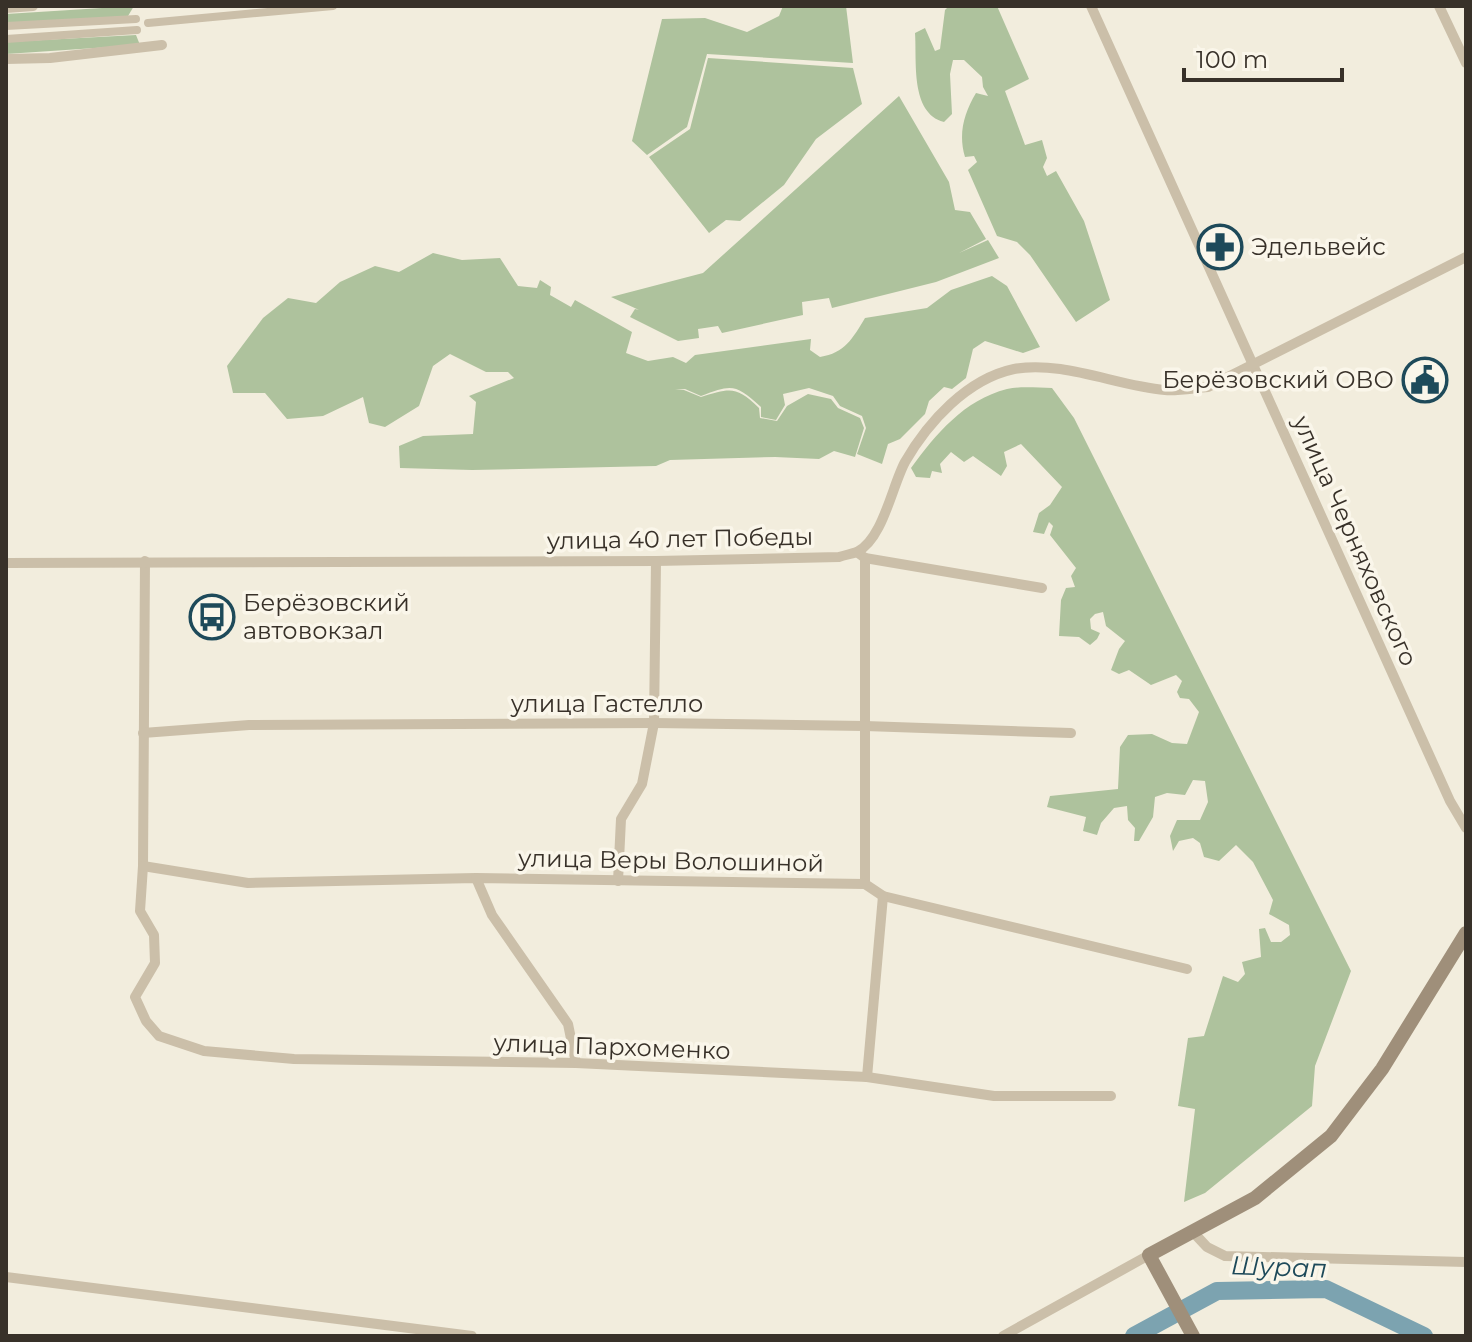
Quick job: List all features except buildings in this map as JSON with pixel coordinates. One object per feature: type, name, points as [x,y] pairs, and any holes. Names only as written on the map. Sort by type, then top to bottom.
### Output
[{"type":"main road","points":[[1193,1336],[1149,1255],[1255,1198],[1331,1136],[1382,1069],[1466,933]]},
{"type":"street","points":[[6,8],[33,6]]},
{"type":"street","points":[[148,23],[333,6]]},
{"type":"street","name":"улица Черняховского","points":[[1091,6],[1450,801],[1466,828]]},
{"type":"street","points":[[1439,6],[1466,63]]},
{"type":"street","points":[[6,26],[136,19]]},
{"type":"street","points":[[6,39],[137,30]]},
{"type":"street","points":[[6,59],[50,58],[162,45]]},
{"type":"street","points":[[1187,969],[883,896],[865,884],[861,555],[878,528],[905,463],[928,429],[950,404],[980,383],[1012,370],[1042,367],[1166,390],[1208,387],[1466,257]]},
{"type":"street","name":"улица 40 лет Победы","points":[[6,563],[656,561],[861,555],[1042,588]]},
{"type":"street","points":[[143,866],[145,561]]},
{"type":"street","points":[[618,881],[621,819],[642,784],[654,723],[656,561]]},
{"type":"street","name":"улица Гастелло","points":[[143,733],[249,725],[654,723],[1071,733]]},
{"type":"street","name":"улица Веры Волошиной","points":[[143,866],[248,883],[476,878],[865,884]]},
{"type":"street","name":"улица Пархоменко","points":[[143,866],[140,911],[154,935],[155,963],[135,997],[146,1021],[159,1036],[204,1051],[294,1059],[576,1063],[867,1077],[994,1096],[1111,1096]]},
{"type":"street","points":[[476,878],[492,915],[568,1024],[576,1063]]},
{"type":"street","points":[[867,1077],[883,896]]},
{"type":"street","points":[[1192,1231],[1207,1247],[1225,1256],[1466,1262]]},
{"type":"street","points":[[1003,1336],[1149,1255]]},
{"type":"street","points":[[6,1277],[472,1336]]},
{"type":"green space","points":[[134,6],[128,16],[6,24],[6,14]]},
{"type":"green space","points":[[783,6],[846,6],[853,63],[707,54],[687,127],[647,155],[632,141],[662,19],[705,18],[747,32],[779,16]]},
{"type":"green space","points":[[949,6],[997,6],[1029,79],[1005,91],[1025,145],[1042,140],[1047,158],[1043,167],[1047,176],[1056,171],[1084,221],[1110,300],[1076,322],[1030,255],[1017,242],[997,236],[968,170],[977,162],[974,156],[965,157],[963,124],[976,93],[988,96],[982,77],[964,60],[953,60],[950,74],[952,114],[944,122],[933,117],[920,97],[915,33],[925,28],[935,51],[940,49],[945,10]]},
{"type":"green space","points":[[136,35],[140,45],[6,54],[6,42]]},
{"type":"green space","points":[[708,58],[853,68],[862,104],[816,139],[784,185],[740,221],[726,220],[709,233],[649,157],[690,129]]},
{"type":"green space","points":[[899,96],[949,182],[955,210],[970,212],[986,239],[959,253],[988,240],[999,258],[936,282],[832,308],[829,298],[802,302],[803,315],[722,333],[718,326],[698,329],[699,338],[678,341],[630,317],[635,309],[639,310],[611,297],[703,273]]},
{"type":"green space","points":[[433,253],[462,260],[500,258],[518,286],[537,288],[540,280],[551,287],[550,295],[571,307],[575,300],[632,332],[626,353],[648,361],[673,357],[686,363],[695,355],[811,339],[810,350],[820,357],[829,355],[847,344],[865,318],[927,308],[951,290],[992,276],[1007,286],[1040,347],[1023,353],[985,341],[973,349],[966,378],[952,389],[944,387],[929,401],[925,414],[900,439],[888,444],[882,464],[857,454],[866,428],[862,416],[840,406],[833,396],[809,388],[783,394],[785,405],[776,420],[761,417],[761,407],[733,388],[701,396],[685,389],[675,390],[701,397],[726,391],[738,392],[759,408],[760,418],[777,421],[787,406],[808,394],[831,399],[838,408],[860,418],[864,428],[855,457],[834,451],[819,459],[670,460],[656,466],[472,470],[400,468],[399,446],[423,436],[473,434],[476,402],[469,396],[514,378],[508,372],[486,372],[450,354],[433,366],[419,406],[385,427],[369,423],[363,397],[323,416],[287,419],[265,393],[233,393],[227,366],[263,318],[288,298],[316,303],[340,282],[375,266],[399,272]]},
{"type":"green space","points":[[1052,388],[1074,418],[1351,971],[1315,1066],[1312,1106],[1205,1193],[1184,1202],[1195,1109],[1178,1106],[1188,1038],[1204,1036],[1223,976],[1238,982],[1245,974],[1242,962],[1261,957],[1259,929],[1265,928],[1271,942],[1281,942],[1290,935],[1289,925],[1269,914],[1273,900],[1253,862],[1236,845],[1219,861],[1204,857],[1200,843],[1193,838],[1179,841],[1173,851],[1170,836],[1177,820],[1200,820],[1208,802],[1205,781],[1193,780],[1185,795],[1167,793],[1155,797],[1153,817],[1139,841],[1134,841],[1135,828],[1128,820],[1127,806],[1114,808],[1101,823],[1097,835],[1083,831],[1086,817],[1047,807],[1050,796],[1118,789],[1120,747],[1128,735],[1152,734],[1172,743],[1187,744],[1199,712],[1189,699],[1180,698],[1177,692],[1182,681],[1176,675],[1151,685],[1129,670],[1119,674],[1111,670],[1125,641],[1106,626],[1103,612],[1090,619],[1091,629],[1100,633],[1090,645],[1079,637],[1059,636],[1061,600],[1066,588],[1075,587],[1071,576],[1076,568],[1050,535],[1053,526],[1049,522],[1044,534],[1033,532],[1039,513],[1050,505],[1062,487],[1021,444],[1004,452],[1007,466],[1001,476],[973,456],[964,462],[951,452],[940,464],[942,473],[932,471],[930,478],[916,477],[911,468],[941,431],[977,401],[1007,389]]},
{"type":"waterway","name":"Шурап","points":[[1134,1336],[1217,1291],[1326,1289],[1424,1336]]},
{"type":"place","name":"Эдельвейс","points":[[1220,247]]},
{"type":"place","name":"Берёзовский ОВО","points":[[1425,380]]},
{"type":"place","name":"Берёзовский автовокзал","points":[[212,617]]}]
